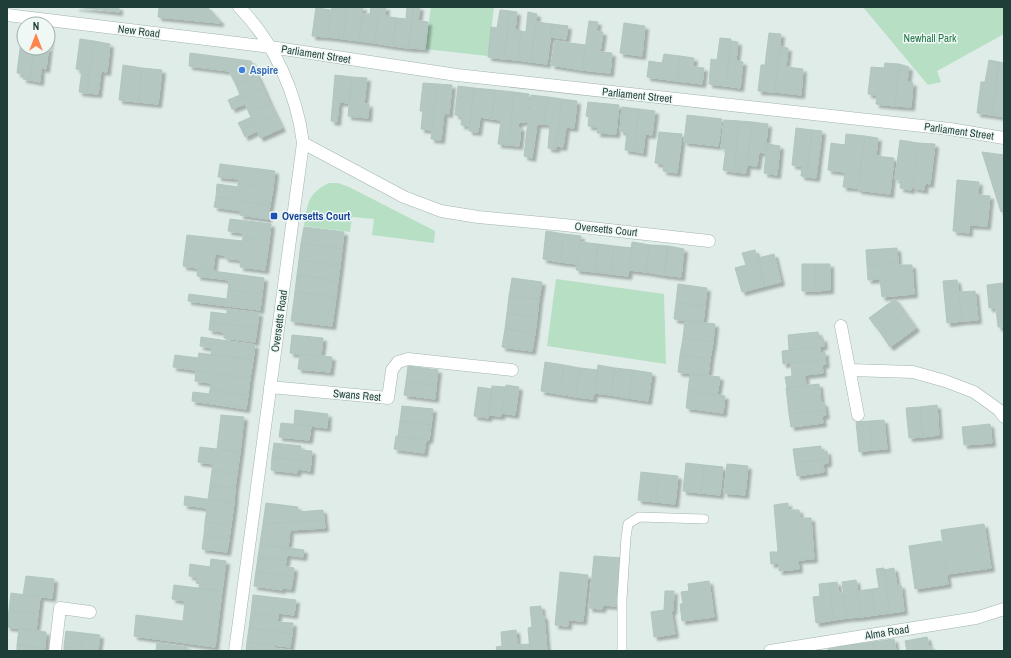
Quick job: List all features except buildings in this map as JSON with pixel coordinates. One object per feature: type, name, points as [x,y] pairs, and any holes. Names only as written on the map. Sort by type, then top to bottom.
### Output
[{"type":"street","name":"Oversetts Road","points":[[235,651],[303,143],[301,124],[295,102],[270,47],[259,29],[239,7]]},
{"type":"street","name":"New Road","points":[[7,15],[270,47]]},
{"type":"street","name":"Parliament Street","points":[[270,47],[457,75],[943,128],[1004,138]]},
{"type":"street","name":"Oversetts Court","points":[[303,143],[404,197],[441,211],[478,217],[709,241]]},
{"type":"street","points":[[841,326],[858,414]]},
{"type":"street","name":"Swans Rest","points":[[270,387],[388,398],[392,370],[398,362],[408,359],[512,370]]},
{"type":"street","points":[[850,370],[913,372],[945,381],[974,392],[999,410],[1004,417]]},
{"type":"street","points":[[55,651],[60,608],[90,612]]},
{"type":"street","name":"Alma Road","points":[[770,651],[976,618],[1004,609]]},
{"type":"lane","points":[[622,651],[622,591],[628,524],[639,517],[704,519]]},
{"type":"green space","points":[[431,7],[494,7],[488,56],[425,49]]},
{"type":"green space","name":"Newhall Park","points":[[863,7],[1004,7],[1004,34],[937,71],[941,82],[928,85]]},
{"type":"green space","points":[[329,183],[338,183],[349,187],[435,231],[434,243],[372,235],[374,219],[352,217],[350,232],[304,226],[306,211],[312,195]]},
{"type":"green space","points":[[556,279],[664,294],[666,364],[547,346]]},
{"type":"place","name":"Aspire","points":[[242,70]]},
{"type":"place","name":"Oversetts Court","points":[[274,216]]}]
